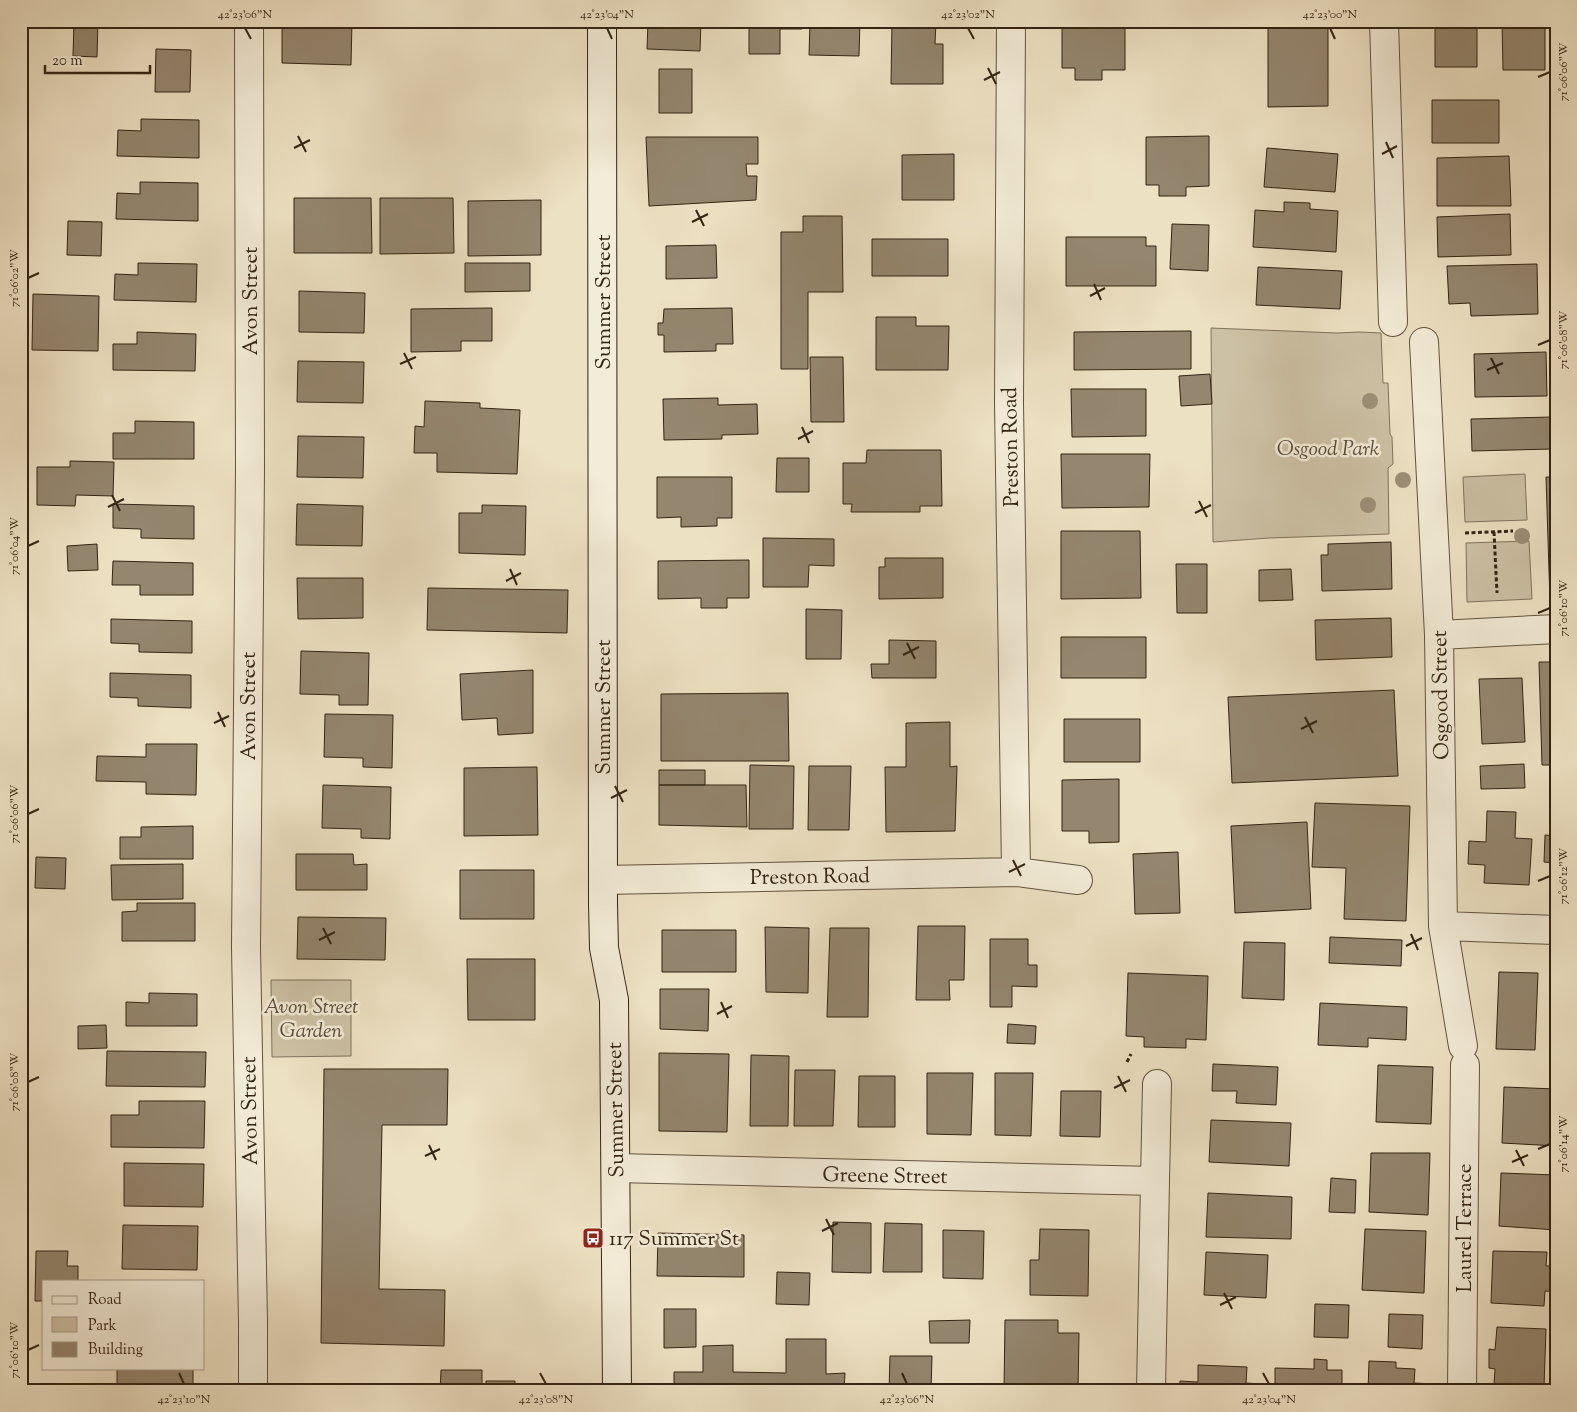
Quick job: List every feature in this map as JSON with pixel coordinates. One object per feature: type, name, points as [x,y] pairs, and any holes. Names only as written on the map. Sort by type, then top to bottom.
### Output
[{"type":"street","name":"Avon Street","points":[[249,21],[250,478],[246,947],[253,1391]]},
{"type":"street","name":"Summer Street","points":[[602,21],[603,880],[604,948],[614,1000],[617,1391]]},
{"type":"street","name":"Preston Road","points":[[1011,21],[1009,403],[1016,872]]},
{"type":"street","points":[[1384,21],[1393,322]]},
{"type":"street","name":"Osgood Street","points":[[1424,342],[1439,635],[1443,926],[1464,1056]]},
{"type":"street","points":[[1439,635],[1556,629]]},
{"type":"street","name":"Preston Road","points":[[603,880],[1016,872],[1078,880]]},
{"type":"street","points":[[1443,926],[1556,930]]},
{"type":"street","name":"Laurel Terrace","points":[[1462,1391],[1464,1056]]},
{"type":"street","points":[[1151,1391],[1157,1084]]},
{"type":"street","name":"Greene Street","points":[[616,1168],[1155,1181]]},
{"type":"path","points":[[1457,534],[1513,531]]},
{"type":"path","points":[[1494,532],[1498,593]]},
{"type":"path","points":[[1127,1062],[1131,1054]]},
{"type":"green space","name":"Osgood Park","points":[[1211,328],[1381,333],[1383,383],[1388,383],[1390,434],[1392,437],[1393,464],[1388,468],[1389,534],[1213,542]]},
{"type":"green space","points":[[1525,474],[1527,520],[1465,522],[1463,477]]},
{"type":"green space","points":[[1529,541],[1532,599],[1467,602],[1466,543]]},
{"type":"green space","name":"Avon Street Garden","points":[[271,980],[351,980],[351,1056],[272,1057]]},
{"type":"building","points":[[74,21],[98,21],[97,57],[73,56]]},
{"type":"building","points":[[282,21],[352,21],[351,65],[282,63]]},
{"type":"building","points":[[648,21],[701,21],[700,51],[647,49]]},
{"type":"building","points":[[749,21],[802,21],[802,29],[780,29],[780,54],[749,54]]},
{"type":"building","points":[[810,21],[860,21],[859,56],[809,55]]},
{"type":"building","points":[[892,21],[936,21],[935,44],[943,44],[943,84],[891,84]]},
{"type":"building","points":[[1062,21],[1125,21],[1125,70],[1102,70],[1102,80],[1075,80],[1075,68],[1062,68]]},
{"type":"building","points":[[1268,21],[1328,21],[1328,106],[1268,107]]},
{"type":"building","points":[[1435,21],[1477,21],[1477,67],[1435,67]]},
{"type":"building","points":[[1502,21],[1545,21],[1545,70],[1503,70]]},
{"type":"building","points":[[156,49],[191,50],[190,92],[155,92]]},
{"type":"building","points":[[659,69],[692,69],[692,113],[659,113]]},
{"type":"building","points":[[1432,100],[1499,100],[1499,143],[1432,143]]},
{"type":"building","points":[[141,119],[199,120],[199,158],[117,156],[118,130],[141,131]]},
{"type":"building","points":[[1209,136],[1209,186],[1186,187],[1186,196],[1159,196],[1159,185],[1146,185],[1146,137]]},
{"type":"building","points":[[646,137],[758,137],[758,164],[746,164],[747,176],[757,176],[756,200],[649,206]]},
{"type":"building","points":[[1267,148],[1338,154],[1335,192],[1264,187]]},
{"type":"building","points":[[954,154],[954,200],[902,200],[902,155]]},
{"type":"building","points":[[1509,156],[1511,206],[1437,206],[1437,158]]},
{"type":"building","points":[[140,182],[198,183],[198,221],[116,219],[117,193],[140,194]]},
{"type":"building","points":[[294,198],[371,198],[372,253],[294,253]]},
{"type":"building","points":[[380,198],[453,198],[454,253],[380,254]]},
{"type":"building","points":[[541,200],[541,255],[468,256],[468,201]]},
{"type":"building","points":[[1284,202],[1310,203],[1310,209],[1338,211],[1336,252],[1253,247],[1255,210],[1284,212]]},
{"type":"building","points":[[1510,214],[1511,255],[1438,257],[1437,217]]},
{"type":"building","points":[[803,216],[842,216],[843,292],[808,292],[808,369],[781,369],[781,232],[803,232]]},
{"type":"building","points":[[68,221],[102,222],[101,256],[67,255]]},
{"type":"building","points":[[1172,224],[1209,225],[1208,271],[1170,269]]},
{"type":"building","points":[[1066,237],[1146,237],[1146,246],[1156,246],[1156,286],[1066,286]]},
{"type":"building","points":[[872,239],[948,239],[948,276],[872,276]]},
{"type":"building","points":[[716,245],[717,278],[666,279],[666,246]]},
{"type":"building","points":[[138,263],[197,264],[196,302],[114,300],[115,274],[138,275]]},
{"type":"building","points":[[465,263],[530,263],[530,291],[465,292]]},
{"type":"building","points":[[1537,264],[1538,314],[1471,316],[1470,303],[1449,304],[1447,266]]},
{"type":"building","points":[[1258,267],[1342,271],[1340,309],[1256,305]]},
{"type":"building","points":[[299,291],[365,293],[364,333],[299,332]]},
{"type":"building","points":[[33,294],[99,296],[98,351],[32,350]]},
{"type":"building","points":[[492,308],[492,341],[461,341],[461,351],[411,352],[411,309]]},
{"type":"building","points":[[732,308],[733,344],[716,344],[716,351],[664,352],[664,335],[658,335],[658,323],[663,323],[664,309]]},
{"type":"building","points":[[876,317],[916,317],[916,326],[949,326],[948,370],[876,370]]},
{"type":"building","points":[[1191,331],[1191,369],[1074,370],[1074,332]]},
{"type":"building","points":[[137,332],[196,334],[195,371],[113,370],[113,344],[137,344]]},
{"type":"building","points":[[1546,352],[1547,396],[1475,397],[1474,354]]},
{"type":"building","points":[[810,357],[843,357],[844,422],[811,422]]},
{"type":"building","points":[[298,361],[364,362],[363,403],[297,402]]},
{"type":"building","points":[[1210,374],[1212,404],[1181,406],[1179,376]]},
{"type":"building","points":[[1071,389],[1146,389],[1146,436],[1072,437]]},
{"type":"building","points":[[718,398],[718,405],[757,404],[758,434],[722,435],[722,439],[664,440],[663,399]]},
{"type":"building","points":[[425,401],[480,403],[480,408],[520,410],[517,474],[437,472],[437,453],[414,453],[415,426],[424,427]]},
{"type":"building","points":[[1552,417],[1553,449],[1472,451],[1471,419]]},
{"type":"building","points":[[135,421],[194,422],[194,459],[113,459],[113,433],[135,433]]},
{"type":"building","points":[[298,436],[364,437],[363,478],[297,477]]},
{"type":"building","points":[[867,450],[941,450],[942,506],[920,506],[920,512],[851,512],[852,504],[843,504],[843,463],[866,463]]},
{"type":"building","points":[[1061,454],[1150,454],[1149,507],[1062,508]]},
{"type":"building","points":[[777,458],[809,458],[809,492],[776,492]]},
{"type":"building","points":[[70,461],[114,462],[113,496],[76,495],[75,506],[37,505],[37,467],[70,467]]},
{"type":"building","points":[[657,477],[732,477],[732,518],[717,518],[717,526],[681,527],[681,517],[657,518]]},
{"type":"building","points":[[1546,477],[1556,477],[1556,602],[1550,602]]},
{"type":"building","points":[[113,504],[194,506],[194,539],[141,538],[141,529],[113,528]]},
{"type":"building","points":[[297,504],[363,506],[362,546],[296,545]]},
{"type":"building","points":[[482,505],[526,506],[525,555],[459,553],[459,513],[482,513]]},
{"type":"building","points":[[1061,531],[1140,531],[1141,598],[1061,599]]},
{"type":"building","points":[[763,538],[834,539],[834,566],[809,565],[808,587],[763,587]]},
{"type":"building","points":[[1391,542],[1392,589],[1322,591],[1321,555],[1328,555],[1328,544]]},
{"type":"building","points":[[97,544],[98,570],[68,571],[67,546]]},
{"type":"building","points":[[885,558],[943,558],[943,598],[879,599],[879,567],[885,567]]},
{"type":"building","points":[[749,560],[749,598],[727,598],[727,608],[701,608],[701,598],[658,599],[658,561]]},
{"type":"building","points":[[113,561],[193,563],[193,595],[140,595],[140,585],[112,585]]},
{"type":"building","points":[[1176,564],[1207,564],[1207,613],[1177,613]]},
{"type":"building","points":[[1291,569],[1293,600],[1259,601],[1259,570]]},
{"type":"building","points":[[297,578],[363,578],[363,618],[298,619]]},
{"type":"building","points":[[428,588],[568,590],[567,633],[427,630]]},
{"type":"building","points":[[806,609],[842,610],[841,659],[806,659]]},
{"type":"building","points":[[1391,618],[1392,657],[1316,660],[1315,620]]},
{"type":"building","points":[[111,619],[192,621],[192,653],[139,652],[139,644],[111,643]]},
{"type":"building","points":[[1061,637],[1146,637],[1146,678],[1061,678]]},
{"type":"building","points":[[889,640],[936,641],[936,678],[872,678],[871,664],[889,664]]},
{"type":"building","points":[[301,651],[369,653],[368,705],[339,705],[339,695],[300,694]]},
{"type":"building","points":[[1539,662],[1556,662],[1556,765],[1542,765]]},
{"type":"building","points":[[533,670],[533,733],[498,735],[497,718],[462,720],[460,674]]},
{"type":"building","points":[[110,673],[191,675],[191,708],[138,706],[138,698],[110,697]]},
{"type":"building","points":[[1522,678],[1525,742],[1482,744],[1479,679]]},
{"type":"building","points":[[1394,690],[1398,776],[1232,783],[1228,697]]},
{"type":"building","points":[[788,693],[789,761],[661,761],[661,694]]},
{"type":"building","points":[[325,714],[393,715],[392,768],[363,767],[363,758],[324,757]]},
{"type":"building","points":[[1064,719],[1140,719],[1140,762],[1064,762]]},
{"type":"building","points":[[950,722],[950,767],[957,766],[955,831],[886,832],[885,767],[906,767],[906,723]]},
{"type":"building","points":[[146,744],[197,744],[196,795],[146,794],[146,782],[96,781],[97,756],[146,757]]},
{"type":"building","points":[[1524,764],[1525,788],[1481,789],[1480,766]]},
{"type":"building","points":[[750,765],[794,766],[793,829],[749,829]]},
{"type":"building","points":[[809,766],[851,766],[849,830],[808,830]]},
{"type":"building","points":[[537,767],[538,835],[464,836],[464,768]]},
{"type":"building","points":[[659,770],[705,770],[705,785],[659,785]]},
{"type":"building","points":[[1119,779],[1119,842],[1089,843],[1089,831],[1062,831],[1062,780]]},
{"type":"building","points":[[323,785],[391,787],[390,839],[361,838],[361,829],[322,828]]},
{"type":"building","points":[[659,785],[746,785],[747,827],[659,825]]},
{"type":"building","points":[[1315,803],[1410,806],[1406,921],[1344,919],[1346,868],[1312,867]]},
{"type":"building","points":[[1487,811],[1516,812],[1515,838],[1532,839],[1529,885],[1484,883],[1485,865],[1468,864],[1469,841],[1486,842]]},
{"type":"building","points":[[1307,822],[1311,909],[1235,913],[1231,826]]},
{"type":"building","points":[[193,826],[193,859],[120,859],[120,837],[141,837],[141,827]]},
{"type":"building","points":[[1545,835],[1556,836],[1556,863],[1544,862]]},
{"type":"building","points":[[1178,852],[1180,913],[1135,914],[1133,854]]},
{"type":"building","points":[[296,854],[353,854],[354,865],[367,864],[367,890],[296,890]]},
{"type":"building","points":[[36,857],[66,858],[65,889],[35,888]]},
{"type":"building","points":[[183,864],[183,899],[112,900],[111,865]]},
{"type":"building","points":[[460,870],[534,870],[534,919],[460,919]]},
{"type":"building","points":[[137,903],[195,903],[195,941],[122,941],[122,912],[137,911]]},
{"type":"building","points":[[298,917],[386,918],[385,960],[297,959]]},
{"type":"building","points":[[918,926],[965,926],[964,980],[949,980],[950,1000],[916,1000]]},
{"type":"building","points":[[765,927],[809,928],[808,993],[766,992]]},
{"type":"building","points":[[830,928],[869,928],[868,1017],[827,1017]]},
{"type":"building","points":[[662,930],[736,930],[736,972],[662,972]]},
{"type":"building","points":[[1330,937],[1402,940],[1401,966],[1329,963]]},
{"type":"building","points":[[990,939],[1028,939],[1028,965],[1037,965],[1037,987],[1012,986],[1012,1007],[990,1007]]},
{"type":"building","points":[[1244,942],[1285,943],[1284,1000],[1242,998]]},
{"type":"building","points":[[467,959],[535,959],[535,1020],[468,1020]]},
{"type":"building","points":[[1499,972],[1538,973],[1535,1050],[1496,1049]]},
{"type":"building","points":[[1128,973],[1208,976],[1206,1040],[1186,1039],[1186,1048],[1144,1047],[1144,1037],[1126,1036]]},
{"type":"building","points":[[660,989],[709,989],[708,1031],[660,1029]]},
{"type":"building","points":[[149,993],[197,994],[197,1026],[126,1026],[126,1002],[149,1003]]},
{"type":"building","points":[[1320,1003],[1407,1007],[1406,1040],[1368,1038],[1368,1047],[1318,1045]]},
{"type":"building","points":[[1008,1024],[1036,1026],[1035,1044],[1007,1043]]},
{"type":"building","points":[[106,1025],[107,1048],[78,1049],[78,1026]]},
{"type":"building","points":[[107,1051],[206,1052],[205,1087],[106,1086]]},
{"type":"building","points":[[659,1053],[729,1054],[727,1132],[659,1131]]},
{"type":"building","points":[[751,1055],[789,1056],[788,1126],[750,1126]]},
{"type":"building","points":[[1213,1064],[1278,1067],[1276,1105],[1236,1103],[1237,1091],[1212,1091]]},
{"type":"building","points":[[1378,1065],[1433,1067],[1431,1124],[1376,1122]]},
{"type":"building","points":[[324,1069],[448,1069],[447,1125],[382,1125],[379,1289],[445,1290],[444,1346],[321,1343]]},
{"type":"building","points":[[795,1070],[835,1070],[833,1126],[794,1126]]},
{"type":"building","points":[[927,1073],[973,1073],[971,1135],[927,1134]]},
{"type":"building","points":[[995,1073],[1033,1073],[1031,1136],[995,1135]]},
{"type":"building","points":[[859,1076],[895,1076],[895,1127],[858,1127]]},
{"type":"building","points":[[1504,1087],[1556,1089],[1556,1146],[1502,1143]]},
{"type":"building","points":[[1061,1091],[1101,1091],[1100,1137],[1060,1136]]},
{"type":"building","points":[[139,1101],[205,1101],[204,1148],[111,1147],[111,1115],[139,1115]]},
{"type":"building","points":[[1211,1120],[1291,1123],[1289,1166],[1209,1162]]},
{"type":"building","points":[[1371,1153],[1430,1153],[1428,1215],[1369,1212]]},
{"type":"building","points":[[124,1163],[204,1164],[203,1207],[124,1206]]},
{"type":"building","points":[[1501,1173],[1556,1175],[1556,1230],[1499,1226]]},
{"type":"building","points":[[1331,1178],[1356,1180],[1355,1213],[1329,1212]]},
{"type":"building","points":[[1208,1193],[1292,1197],[1291,1239],[1206,1237]]},
{"type":"building","points":[[833,1222],[871,1223],[871,1273],[832,1272]]},
{"type":"building","points":[[885,1223],[922,1224],[922,1272],[883,1272]]},
{"type":"building","points":[[123,1225],[198,1226],[197,1270],[122,1269]]},
{"type":"building","points":[[1040,1229],[1089,1230],[1088,1296],[1030,1295],[1030,1260],[1039,1260]]},
{"type":"building","points":[[1365,1229],[1426,1231],[1424,1293],[1362,1290]]},
{"type":"building","points":[[943,1230],[984,1231],[983,1279],[943,1278]]},
{"type":"building","points":[[658,1233],[744,1235],[744,1277],[657,1276]]},
{"type":"building","points":[[36,1251],[68,1251],[67,1266],[78,1266],[78,1280],[42,1280],[42,1301],[35,1301]]},
{"type":"building","points":[[1493,1251],[1547,1252],[1546,1266],[1556,1266],[1556,1292],[1545,1291],[1544,1306],[1491,1303]]},
{"type":"building","points":[[1206,1252],[1268,1255],[1266,1298],[1204,1295]]},
{"type":"building","points":[[777,1272],[810,1273],[809,1305],[776,1304]]},
{"type":"building","points":[[1315,1304],[1349,1305],[1348,1338],[1314,1337]]},
{"type":"building","points":[[664,1309],[696,1309],[696,1347],[664,1348]]},
{"type":"building","points":[[1389,1314],[1423,1315],[1422,1349],[1388,1347]]},
{"type":"building","points":[[970,1320],[969,1343],[930,1343],[929,1321]]},
{"type":"building","points":[[1005,1320],[1058,1320],[1058,1333],[1079,1333],[1078,1391],[1004,1391]]},
{"type":"building","points":[[1497,1327],[1546,1329],[1544,1387],[1494,1385],[1495,1369],[1489,1368],[1489,1349],[1495,1350]]},
{"type":"building","points":[[786,1339],[826,1339],[826,1374],[845,1373],[844,1391],[674,1391],[674,1372],[703,1372],[703,1346],[733,1345],[733,1372],[786,1373]]},
{"type":"building","points":[[890,1356],[932,1356],[931,1391],[889,1391]]},
{"type":"building","points":[[1314,1359],[1327,1360],[1327,1370],[1342,1370],[1342,1391],[1180,1391],[1180,1381],[1198,1382],[1198,1365],[1247,1367],[1246,1383],[1275,1385],[1275,1368],[1314,1369]]},
{"type":"building","points":[[1369,1361],[1396,1362],[1396,1368],[1415,1369],[1414,1383],[1434,1384],[1434,1391],[1368,1391]]},
{"type":"building","points":[[117,1370],[193,1370],[193,1391],[117,1391]]},
{"type":"building","points":[[441,1370],[482,1370],[482,1391],[440,1391]]},
{"type":"building","points":[[486,1381],[515,1381],[515,1389],[536,1391],[486,1391]]},
{"type":"place","name":"117 Summer St","points":[[593,1238]]}]
